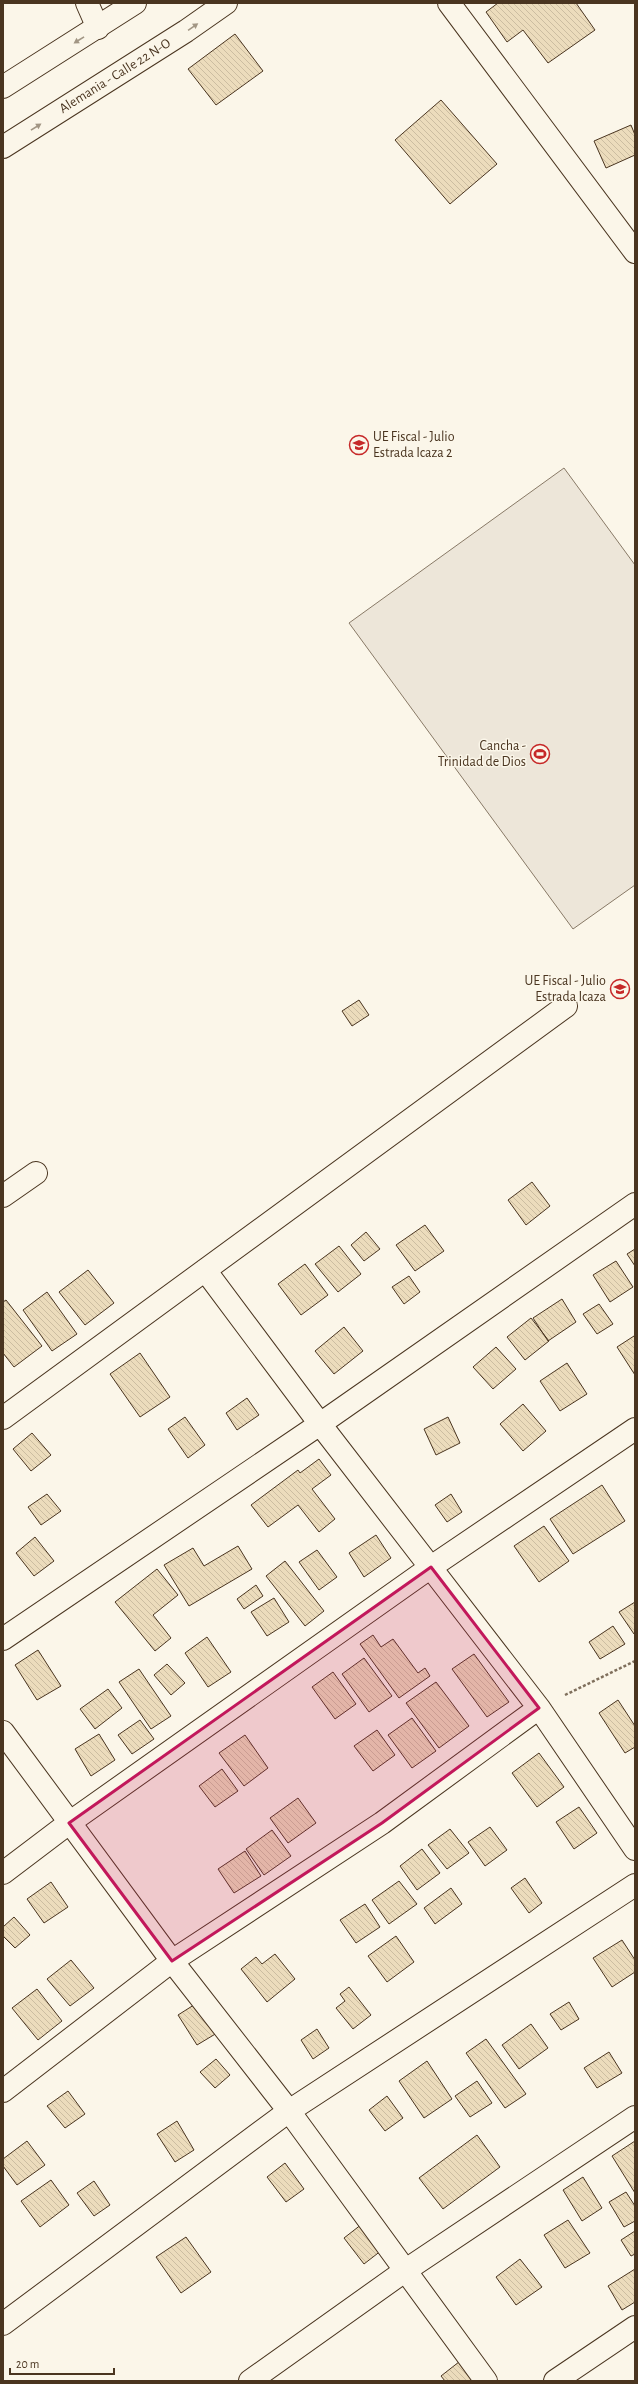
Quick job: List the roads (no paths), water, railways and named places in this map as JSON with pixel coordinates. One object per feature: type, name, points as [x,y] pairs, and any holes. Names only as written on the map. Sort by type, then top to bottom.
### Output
[{"type":"street","points":[[87,3],[98,28]]},
{"type":"street","points":[[3,87],[98,28],[135,3]]},
{"type":"street","name":"Alemania - Calle 22 N-O","points":[[3,148],[186,31],[226,3]]},
{"type":"street","points":[[450,3],[635,252]]},
{"type":"street","points":[[3,1418],[566,1006]]},
{"type":"street","points":[[3,1196],[36,1173]]},
{"type":"street","points":[[3,1639],[320,1424],[635,1204]]},
{"type":"street","points":[[206,1270],[320,1424],[540,1708],[635,1849]]},
{"type":"street","points":[[3,1873],[69,1823],[431,1567],[635,1429]]},
{"type":"street","points":[[3,2091],[172,1961],[382,1823],[540,1708]]},
{"type":"street","points":[[3,1732],[172,1961],[288,2111],[486,2381]]},
{"type":"street","points":[[3,2324],[288,2111],[635,1885]]},
{"type":"street","points":[[250,2381],[406,2270],[635,2117]]},
{"type":"street","points":[[554,2381],[635,2327]]},
{"type":"place","name":"UE Fiscal - Julio Estrada Icaza 2","points":[[359,445]]},
{"type":"place","name":"Cancha - Trinidad de Dios","points":[[540,754]]},
{"type":"place","name":"UE Fiscal - Julio Estrada Icaza","points":[[620,989]]}]
